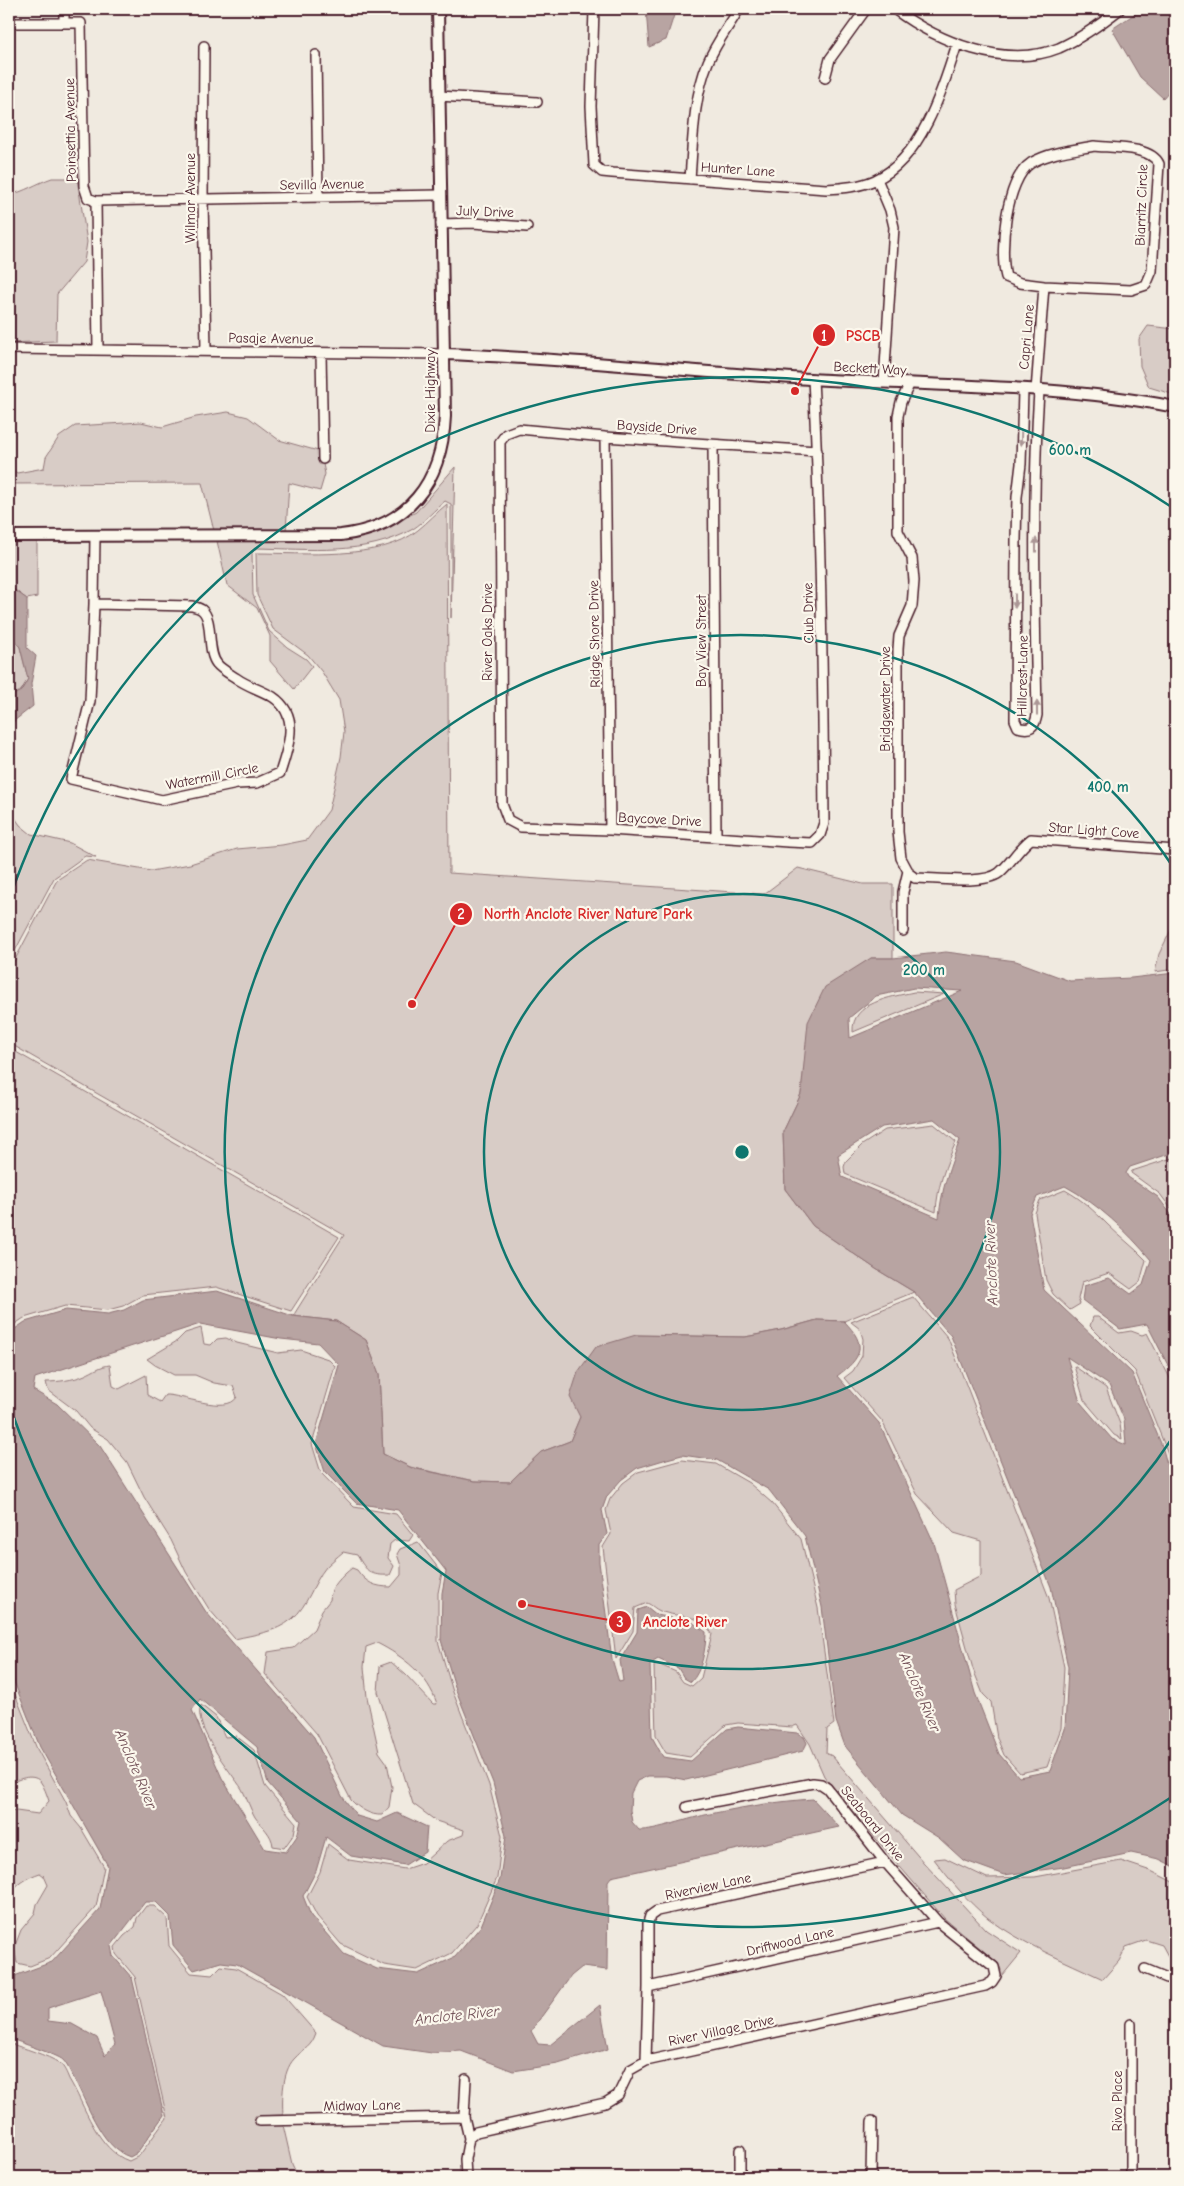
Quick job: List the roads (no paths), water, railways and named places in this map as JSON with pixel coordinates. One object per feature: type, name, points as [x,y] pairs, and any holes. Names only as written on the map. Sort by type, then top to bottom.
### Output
[{"type":"street","points":[[9,23],[64,22],[64,9]]},
{"type":"street","name":"Dixie Highway","points":[[9,536],[320,536],[358,533],[386,523],[409,505],[426,486],[439,461],[444,431],[438,9]]},
{"type":"street","name":"Hunter Lane","points":[[594,9],[591,106],[594,166],[602,172],[826,189],[851,188],[877,180],[907,156],[923,134],[957,44]]},
{"type":"street","points":[[690,179],[696,107],[701,82],[709,60],[739,9]]},
{"type":"street","points":[[825,78],[830,59],[866,9]]},
{"type":"street","points":[[894,9],[909,20],[957,44],[990,54],[1034,54],[1058,48],[1093,30],[1120,9]]},
{"type":"street","name":"Poinsettia Avenue","points":[[64,22],[81,23],[84,186],[88,198],[96,201]]},
{"type":"street","name":"Wilmar Avenue","points":[[204,46],[203,199],[206,350]]},
{"type":"street","points":[[316,55],[318,198]]},
{"type":"street","points":[[439,96],[537,102]]},
{"type":"street","name":"Biarritz Circle","points":[[1094,146],[1139,150],[1152,154],[1159,164],[1152,271],[1146,286],[1131,290],[1044,286],[1020,283],[1006,277],[1003,266],[1004,230],[1008,205],[1020,175],[1029,164],[1052,153],[1094,146]]},
{"type":"street","points":[[877,180],[890,210],[894,227],[884,382]]},
{"type":"street","name":"Sevilla Avenue","points":[[203,199],[441,195]]},
{"type":"street","points":[[98,350],[96,201],[203,199]]},
{"type":"street","name":"July Drive","points":[[442,224],[473,223],[527,227]]},
{"type":"street","name":"Capri Lane","points":[[1037,391],[1044,286]]},
{"type":"street","name":"Pasaje Avenue","points":[[9,349],[444,354]]},
{"type":"street","points":[[321,353],[323,459]]},
{"type":"street","name":"Beckett Way","points":[[444,354],[813,379],[1037,391],[1134,399],[1175,407]]},
{"type":"street","name":"Club Drive","points":[[812,843],[820,835],[824,823],[822,632],[813,379]]},
{"type":"street","name":"Bridgewater Drive","points":[[908,873],[901,858],[898,832],[898,649],[899,636],[912,606],[914,581],[912,558],[898,531],[898,412],[910,384]]},
{"type":"street","name":"Hillcrest Lane","points":[[1023,390],[1021,464],[1017,497],[1015,720],[1018,727],[1025,729],[1031,728],[1036,723],[1037,715],[1037,391]]},
{"type":"street","name":"Bayside Drive","points":[[500,442],[506,434],[519,429],[713,445],[817,451]]},
{"type":"street","name":"Ridge Shore Drive","points":[[605,437],[610,830]]},
{"type":"street","name":"River Oaks Drive","points":[[500,442],[502,804],[508,820]]},
{"type":"street","name":"Bay View Street","points":[[713,445],[716,836]]},
{"type":"street","name":"Watermill Circle","points":[[94,604],[192,606],[202,609],[207,617],[211,648],[217,664],[244,684],[273,698],[286,711],[292,726],[288,749],[280,773],[257,783],[237,784],[162,800],[71,779],[90,701],[95,536]]},
{"type":"street","name":"Baycove Drive","points":[[508,820],[521,827],[610,830],[812,843]]},
{"type":"street","name":"Star Light Cove","points":[[908,873],[915,878],[981,879],[998,873],[1021,846],[1031,839],[1175,850]]},
{"type":"street","points":[[903,931],[903,892],[908,873]]},
{"type":"street","name":"Seaboard Drive","points":[[687,1806],[813,1783],[821,1784],[827,1788],[886,1862],[938,1922],[994,1967],[996,1976]]},
{"type":"street","name":"Riverview Lane","points":[[646,2061],[648,1923],[650,1916],[657,1911],[886,1862]]},
{"type":"street","name":"Driftwood Lane","points":[[648,1987],[938,1922]]},
{"type":"street","points":[[1145,1969],[1167,1978],[1175,1977]]},
{"type":"street","name":"River Village Drive","points":[[469,2138],[476,2132],[604,2103],[618,2095],[630,2070],[646,2061],[985,1986],[992,1982],[996,1976]]},
{"type":"street","name":"Rivo Place","points":[[1131,2024],[1131,2177]]},
{"type":"street","points":[[466,2079],[464,2117],[469,2138],[465,2159],[466,2177]]},
{"type":"street","name":"Midway Lane","points":[[260,2121],[464,2117]]},
{"type":"street","points":[[871,2177],[872,2121]]},
{"type":"street","points":[[740,2150],[740,2177]]},
{"type":"water","points":[[646,9],[676,9],[666,40],[649,47]]},
{"type":"water","points":[[1142,9],[1175,9],[1175,84],[1163,98],[1140,77],[1112,29]]},
{"type":"water","points":[[9,586],[27,599],[27,648],[36,656],[31,684],[33,706],[14,721],[9,732],[9,697],[21,691],[28,679],[20,647],[9,634]]},
{"type":"water","points":[[946,952],[1016,961],[1070,981],[1131,978],[1175,973],[1175,1152],[1130,1167],[1126,1173],[1128,1177],[1158,1197],[1175,1220],[1175,1379],[1147,1324],[1120,1329],[1082,1300],[1084,1286],[1109,1278],[1131,1294],[1143,1285],[1151,1260],[1142,1249],[1089,1201],[1065,1186],[1037,1197],[1030,1214],[1044,1290],[1132,1373],[1162,1446],[1175,1493],[1175,1867],[1159,1859],[1131,1853],[1064,1867],[1004,1875],[963,1860],[939,1838],[902,1815],[845,1746],[836,1721],[822,1607],[805,1536],[769,1490],[717,1460],[682,1455],[667,1459],[637,1468],[621,1480],[607,1496],[602,1510],[607,1534],[599,1545],[599,1562],[612,1659],[619,1682],[623,1681],[620,1660],[637,1632],[638,1610],[647,1607],[657,1615],[692,1622],[706,1632],[703,1659],[698,1672],[691,1682],[684,1678],[678,1668],[658,1659],[650,1664],[652,1737],[663,1757],[691,1761],[727,1729],[738,1727],[797,1733],[804,1737],[807,1743],[803,1751],[686,1780],[666,1776],[648,1776],[637,1781],[631,1793],[630,1810],[632,1822],[639,1830],[646,1830],[735,1809],[813,1799],[839,1827],[611,1877],[608,1881],[607,1970],[582,1967],[571,1976],[531,2031],[538,2044],[550,2045],[600,2005],[608,2049],[558,2064],[513,2071],[461,2051],[432,2053],[383,2046],[237,1964],[221,1962],[194,1970],[173,1945],[170,1916],[156,1902],[145,1902],[111,1946],[113,1956],[132,1978],[164,2115],[137,2153],[130,2157],[119,2152],[94,2121],[77,2083],[63,2060],[9,2038],[9,1978],[52,1962],[100,1909],[108,1866],[40,1747],[9,1669],[9,1333],[25,1322],[66,1310],[108,1314],[124,1310],[143,1300],[217,1291],[293,1316],[336,1321],[366,1340],[379,1374],[383,1454],[412,1468],[475,1481],[510,1482],[541,1452],[570,1441],[580,1417],[570,1397],[578,1372],[596,1347],[636,1335],[745,1337],[817,1320],[844,1321],[857,1337],[859,1351],[852,1363],[837,1376],[879,1423],[934,1543],[975,1693],[999,1754],[1019,1777],[1050,1771],[1065,1729],[1068,1667],[1051,1587],[951,1336],[914,1292],[876,1269],[813,1226],[785,1189],[783,1132],[801,1094],[808,1022],[825,987],[871,958],[893,958]],"holes":[[[914,988],[962,991],[850,1038],[849,1018],[876,996]],[[934,1119],[960,1140],[949,1169],[939,1218],[842,1177],[838,1155],[882,1127]],[[200,1324],[281,1339],[318,1343],[339,1365],[316,1444],[325,1472],[356,1503],[398,1510],[446,1571],[442,1593],[441,1640],[456,1690],[493,1783],[506,1836],[500,1879],[481,1926],[455,1957],[418,1974],[377,1969],[344,1954],[311,1916],[303,1896],[316,1871],[326,1837],[351,1856],[405,1865],[425,1852],[427,1827],[397,1813],[377,1822],[357,1816],[342,1796],[314,1737],[206,1612],[100,1446],[57,1404],[33,1390],[35,1378]],[[1067,1357],[1109,1385],[1124,1419],[1126,1445],[1112,1439],[1080,1402]],[[200,1699],[257,1747],[268,1783],[301,1821],[297,1836],[286,1852],[265,1849],[222,1778],[192,1710]],[[101,1991],[115,2044],[105,2056],[97,2038],[72,2024],[48,2021],[48,2008]]]},
{"type":"place","name":"PSCB","points":[[795,391]]},
{"type":"place","name":"North Anclote River Nature Park","points":[[412,1004]]},
{"type":"place","name":"Anclote River","points":[[522,1604]]}]
